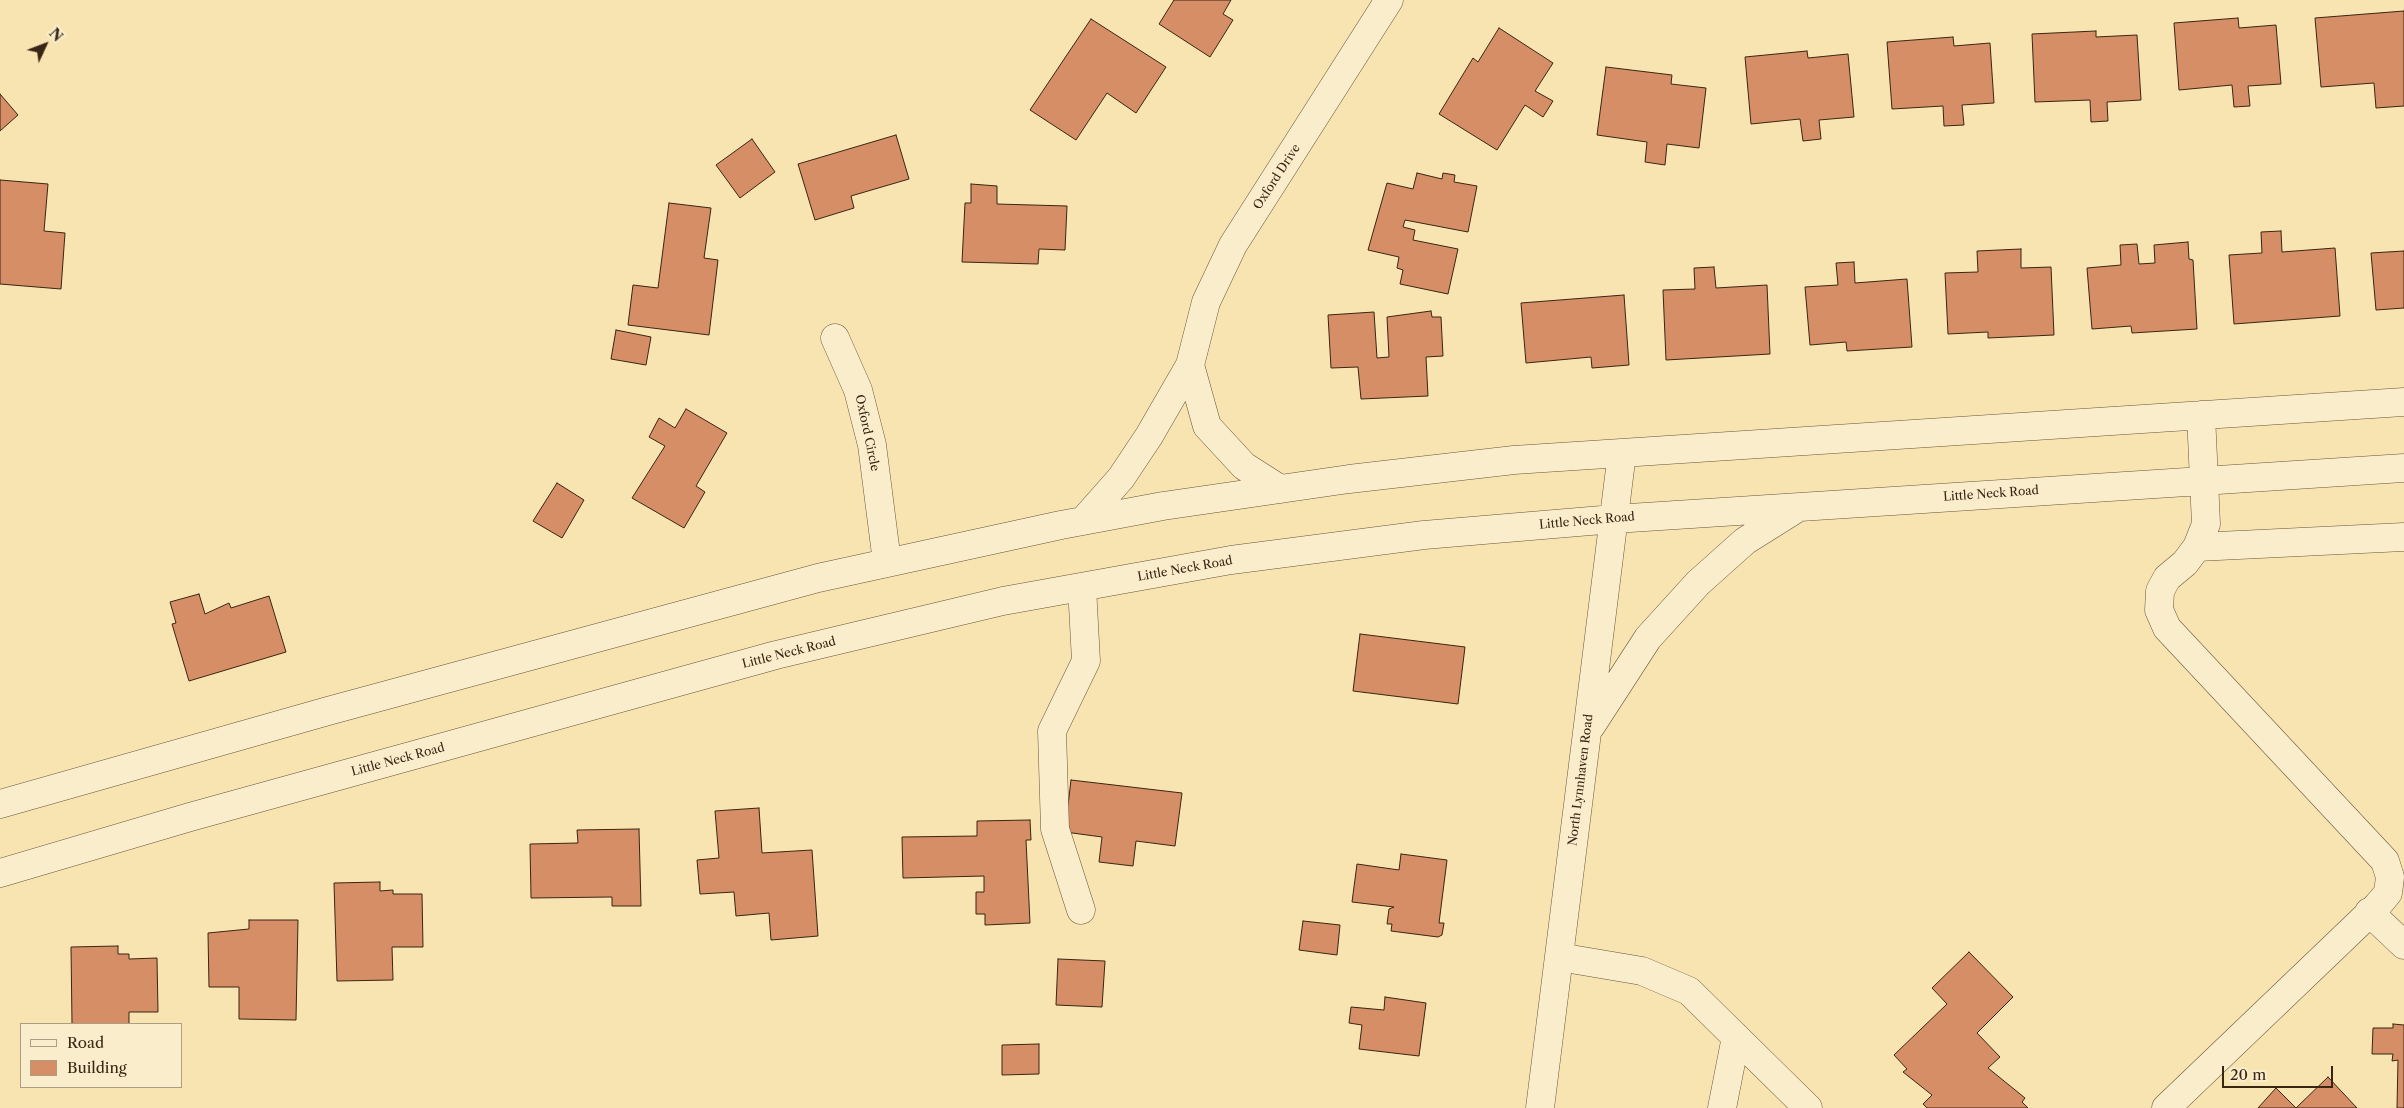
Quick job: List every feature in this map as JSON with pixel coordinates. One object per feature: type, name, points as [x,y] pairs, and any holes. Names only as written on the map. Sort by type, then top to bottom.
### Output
[{"type":"street","name":"Oxford Drive","points":[[1083,521],[1121,478],[1150,436],[1190,365],[1206,302],[1233,244],[1389,0]]},
{"type":"street","name":"Oxford Circle","points":[[835,338],[858,390],[872,445],[887,562]]},
{"type":"street","name":"Oxford Drive","points":[[1190,365],[1207,426],[1244,466],[1280,489]]},
{"type":"street","points":[[0,804],[347,706],[818,578],[1083,521],[1349,478],[1504,461],[2404,402]]},
{"type":"street","points":[[2166,1108],[2388,893],[2390,876],[2385,861],[2167,628],[2159,610],[2160,591],[2167,578],[2185,563],[2198,547],[2206,524],[2201,414]]},
{"type":"street","name":"North Lynnhaven Road","points":[[1540,1108],[1622,453]]},
{"type":"street","name":"Little Neck Road","points":[[0,873],[190,817],[776,655],[1003,602],[1231,560],[1424,535],[1614,519],[2404,468]]},
{"type":"street","points":[[1587,732],[1648,638],[1698,583],[1745,541],[1800,507]]},
{"type":"street","points":[[2198,547],[2404,537]]},
{"type":"street","points":[[1081,910],[1055,829],[1052,731],[1086,661],[1082,587]]},
{"type":"street","points":[[2369,912],[2404,945]]},
{"type":"street","points":[[1559,957],[1642,972],[1689,991],[1808,1108]]},
{"type":"street","points":[[1722,1108],[1736,1037]]},
{"type":"building","points":[[1174,0],[1231,0],[1223,14],[1233,20],[1210,57],[1159,24]]},
{"type":"building","points":[[2404,11],[2404,106],[2376,108],[2374,83],[2321,87],[2315,18]]},
{"type":"building","points":[[2238,18],[2239,28],[2276,25],[2281,84],[2248,86],[2250,106],[2234,107],[2232,85],[2179,90],[2174,23]]},
{"type":"building","points":[[1091,19],[1166,67],[1136,113],[1107,93],[1076,140],[1030,110]]},
{"type":"building","points":[[1499,28],[1553,63],[1535,91],[1553,101],[1543,117],[1525,105],[1497,150],[1439,114],[1473,58],[1478,62]]},
{"type":"building","points":[[2096,31],[2096,37],[2137,35],[2141,100],[2107,102],[2108,121],[2091,122],[2090,100],[2035,102],[2032,34]]},
{"type":"building","points":[[1953,37],[1954,46],[1990,43],[1994,103],[1962,105],[1964,125],[1944,126],[1943,106],[1892,109],[1887,42]]},
{"type":"building","points":[[1807,51],[1808,58],[1848,54],[1854,117],[1819,120],[1821,139],[1803,141],[1800,119],[1751,124],[1745,57]]},
{"type":"building","points":[[1606,67],[1672,75],[1671,84],[1706,88],[1699,148],[1667,144],[1665,165],[1645,162],[1647,142],[1597,135]]},
{"type":"building","points":[[0,94],[18,115],[0,131]]},
{"type":"building","points":[[896,135],[909,179],[851,196],[854,208],[815,220],[798,164]]},
{"type":"building","points":[[752,139],[775,172],[740,198],[716,165]]},
{"type":"building","points":[[1417,173],[1442,179],[1443,173],[1455,175],[1454,182],[1477,186],[1468,232],[1405,220],[1403,227],[1415,230],[1413,240],[1458,249],[1448,294],[1400,284],[1403,270],[1397,268],[1399,257],[1368,250],[1387,183],[1413,189]]},
{"type":"building","points":[[0,180],[48,184],[44,231],[65,233],[61,289],[0,284]]},
{"type":"building","points":[[971,184],[997,186],[997,204],[1067,206],[1065,250],[1039,249],[1038,264],[962,262],[965,203],[971,203]]},
{"type":"building","points":[[669,203],[711,208],[704,258],[718,260],[709,335],[628,325],[633,285],[658,288]]},
{"type":"building","points":[[2281,231],[2282,252],[2335,248],[2340,316],[2234,324],[2229,255],[2262,253],[2261,232]]},
{"type":"building","points":[[2188,242],[2189,259],[2193,260],[2197,329],[2132,333],[2131,326],[2092,329],[2087,268],[2121,265],[2120,245],[2137,244],[2139,264],[2155,263],[2154,245]]},
{"type":"building","points":[[2021,249],[2021,268],[2051,267],[2054,335],[1988,338],[1988,332],[1948,334],[1945,273],[1978,272],[1977,251]]},
{"type":"building","points":[[2404,251],[2404,308],[2376,310],[2371,253]]},
{"type":"building","points":[[1854,262],[1855,283],[1907,279],[1912,347],[1847,351],[1846,342],[1810,345],[1805,287],[1838,285],[1836,263]]},
{"type":"building","points":[[1714,267],[1716,288],[1767,285],[1770,354],[1666,360],[1663,290],[1695,289],[1694,268]]},
{"type":"building","points":[[1624,295],[1629,365],[1592,368],[1591,357],[1526,363],[1521,303]]},
{"type":"building","points":[[1431,311],[1432,317],[1441,317],[1443,356],[1426,357],[1428,396],[1361,399],[1358,367],[1331,368],[1328,315],[1374,312],[1377,358],[1389,357],[1387,317]]},
{"type":"building","points":[[616,330],[651,337],[646,365],[611,359]]},
{"type":"building","points":[[686,409],[727,433],[696,486],[705,492],[684,528],[632,498],[665,446],[649,437],[659,418],[675,428]]},
{"type":"building","points":[[557,483],[584,500],[562,538],[533,521]]},
{"type":"building","points":[[199,594],[205,614],[229,603],[231,608],[269,596],[286,652],[189,681],[172,624],[176,623],[170,602]]},
{"type":"building","points":[[1360,634],[1465,647],[1458,704],[1353,691]]},
{"type":"building","points":[[1071,780],[1182,793],[1175,846],[1136,841],[1133,866],[1099,862],[1102,837],[1065,832]]},
{"type":"building","points":[[759,808],[762,853],[812,850],[818,936],[771,940],[769,913],[736,916],[734,892],[700,894],[697,860],[719,858],[715,811]]},
{"type":"building","points":[[1030,820],[1031,840],[1026,840],[1030,923],[985,925],[985,914],[976,914],[976,892],[984,892],[984,876],[903,878],[902,837],[977,836],[977,821]]},
{"type":"building","points":[[639,829],[641,906],[612,906],[612,897],[531,898],[530,844],[578,843],[577,830]]},
{"type":"building","points":[[1401,854],[1447,860],[1439,923],[1444,923],[1442,935],[1438,937],[1391,931],[1392,924],[1387,924],[1389,909],[1394,907],[1352,902],[1357,864],[1399,870]]},
{"type":"building","points":[[380,882],[380,891],[393,890],[393,894],[422,894],[423,947],[392,947],[393,980],[337,981],[334,883]]},
{"type":"building","points":[[249,920],[298,920],[296,1020],[239,1019],[239,987],[209,987],[208,933],[249,929]]},
{"type":"building","points":[[1303,921],[1340,925],[1337,955],[1299,950]]},
{"type":"building","points":[[118,946],[118,954],[129,954],[129,959],[157,958],[158,1012],[129,1012],[129,1023],[72,1023],[71,947]]},
{"type":"building","points":[[1969,952],[2013,997],[1977,1033],[2000,1057],[1988,1068],[2025,1098],[2022,1102],[2028,1108],[1927,1108],[1923,1104],[1932,1095],[1903,1072],[1907,1069],[1894,1055],[1947,1004],[1932,988]]},
{"type":"building","points":[[1058,959],[1105,961],[1102,1007],[1056,1005]]},
{"type":"building","points":[[1385,997],[1426,1003],[1419,1056],[1359,1049],[1362,1025],[1349,1023],[1351,1007],[1384,1010]]},
{"type":"building","points":[[2393,1024],[2404,1025],[2404,1108],[2397,1108],[2398,1060],[2392,1061],[2393,1054],[2372,1054],[2373,1028],[2393,1028]]},
{"type":"building","points":[[1039,1044],[1039,1074],[1002,1075],[1002,1045]]},
{"type":"building","points":[[2328,1077],[2357,1108],[2296,1108]]},
{"type":"building","points":[[2276,1088],[2296,1108],[2258,1108]]}]
